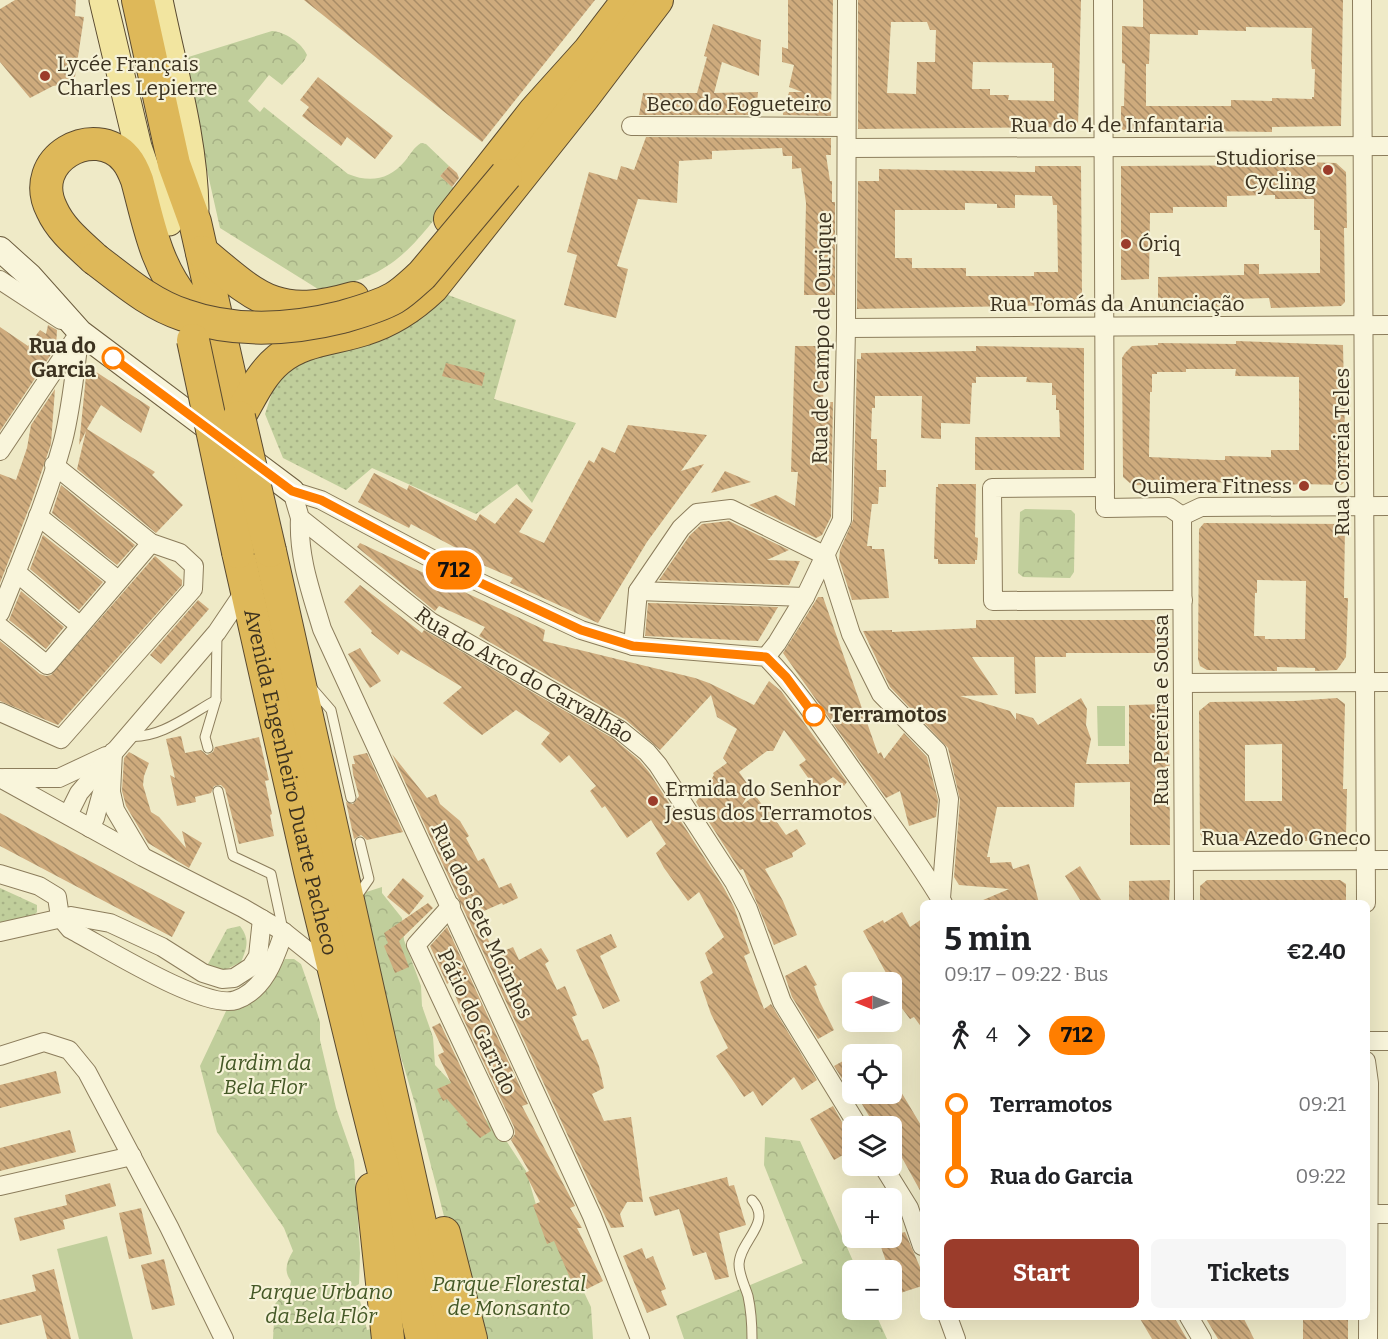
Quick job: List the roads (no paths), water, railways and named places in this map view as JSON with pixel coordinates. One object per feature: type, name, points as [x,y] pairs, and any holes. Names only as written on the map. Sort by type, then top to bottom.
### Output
[{"type":"highway","name":"Avenida Engenheiro Duarte Pacheco","points":[[122,0],[182,222],[202,252],[270,550],[349,908],[394,1212],[422,1339]]},
{"type":"highway","name":"Avenida Engenheiro Duarte Pacheco","points":[[138,0],[174,164],[182,222],[185,301],[246,589],[335,973],[375,1085],[447,1339]]},
{"type":"highway","points":[[202,252],[247,290],[270,302],[290,307],[318,307],[381,288],[407,270],[422,255],[535,111],[589,51],[649,3]]},
{"type":"highway","points":[[239,417],[263,375],[289,352],[316,341],[366,329],[406,310],[432,288],[582,99],[649,3]]},
{"type":"highway","points":[[185,301],[172,285],[159,259],[132,167],[118,152],[107,147],[76,146],[68,151],[52,165],[48,175],[47,197],[57,220],[95,259],[151,299],[184,315],[244,328],[262,329],[310,324],[360,312],[392,299],[422,275],[506,175],[548,120],[589,51]]},
{"type":"highway","points":[[375,1085],[388,1339]]},
{"type":"highway","points":[[375,1085],[421,1151],[471,1339]]},
{"type":"main road","name":"Avenida Engenheiro Duarte Pacheco","points":[[104,0],[138,147],[149,179],[182,222]]},
{"type":"main road","name":"Avenida Engenheiro Duarte Pacheco","points":[[159,0],[195,177],[182,222]]},
{"type":"street","name":"Rua de Campo de Ourique","points":[[766,657],[805,597],[842,520],[846,328],[847,0]]},
{"type":"street","points":[[1103,0],[1105,508],[1169,507],[1182,516],[1201,507],[1388,506]]},
{"type":"street","name":"Rua Correia Teles","points":[[1362,0],[1366,900]]},
{"type":"street","name":"Beco do Fogueteiro","points":[[631,126],[846,128]]},
{"type":"street","name":"Rua do 4 de Infantaria","points":[[847,148],[1388,146]]},
{"type":"street","points":[[0,249],[30,276],[80,332],[69,414],[38,516],[0,613]]},
{"type":"street","points":[[0,280],[80,332],[292,491],[321,500],[451,569],[581,630],[633,646],[766,657],[786,677],[807,706],[919,864],[941,900]]},
{"type":"street","name":"Rua Tomás da Anunciação","points":[[846,328],[1388,325]]},
{"type":"street","points":[[0,451],[80,332]]},
{"type":"street","points":[[0,712],[61,739],[193,589],[194,566],[180,553],[151,543],[54,465]]},
{"type":"street","points":[[1105,487],[992,488],[993,601],[1183,600]]},
{"type":"street","points":[[292,491],[300,519]]},
{"type":"street","points":[[633,646],[638,591],[681,528],[697,513],[731,509],[826,556],[851,634],[881,694],[937,751],[949,799],[942,900]]},
{"type":"street","points":[[38,516],[118,580]]},
{"type":"street","name":"Rua Pereira e Sousa","points":[[1182,516],[1184,900]]},
{"type":"street","name":"Rua dos Sete Moinhos","points":[[300,519],[300,554],[322,628],[592,1216],[638,1337]]},
{"type":"street","name":"Rua do Arco do Carvalhão","points":[[300,519],[431,622],[620,729],[647,752],[658,765],[734,882],[748,909],[782,1002],[852,1116]]},
{"type":"street","points":[[0,627],[47,665],[151,543]]},
{"type":"street","points":[[16,572],[80,625]]},
{"type":"street","points":[[68,815],[79,793],[217,632],[246,589]]},
{"type":"street","points":[[638,591],[805,597]]},
{"type":"street","points":[[1183,683],[1388,682]]},
{"type":"street","points":[[0,778],[59,778],[113,752]]},
{"type":"street","points":[[90,828],[95,818],[113,752]]},
{"type":"street","points":[[113,752],[111,792],[115,810],[143,857]]},
{"type":"street","points":[[0,778],[262,919],[284,932],[335,973]]},
{"type":"street","name":"Rua Azedo Gneco","points":[[1184,861],[1388,860]]},
{"type":"street","points":[[0,874],[39,886],[57,897],[60,917],[70,929],[188,992],[222,1002],[238,999],[256,986],[273,963],[284,932]]},
{"type":"street","name":"Pátio do Garrido","points":[[451,906],[416,945],[504,1132]]},
{"type":"street","points":[[0,932],[71,916],[110,923],[162,947],[203,973],[222,979],[234,978],[251,967],[258,956],[262,919]]},
{"type":"street","points":[[1370,1041],[1388,1041]]},
{"type":"street","points":[[0,1056],[44,1042],[69,1050],[87,1072],[225,1339]]},
{"type":"street","points":[[1370,1083],[1370,1186]]},
{"type":"street","points":[[0,1186],[132,1156]]},
{"type":"street","points":[[889,1176],[909,1208],[920,1240]]},
{"type":"street","points":[[1370,1214],[1388,1214]]},
{"type":"street","points":[[949,1320],[956,1339]]},
{"type":"street","points":[[1191,1320],[1202,1339]]},
{"type":"street","points":[[1368,1320],[1368,1339]]},
{"type":"lane","points":[[208,748],[205,737],[216,700],[217,632]]},
{"type":"lane","points":[[296,669],[331,710],[351,798]]},
{"type":"lane","points":[[128,736],[141,737],[156,733],[216,700]]},
{"type":"lane","points":[[218,791],[233,856],[271,874],[284,932]]},
{"type":"lane","points":[[349,908],[369,879],[360,842]]},
{"type":"lane","points":[[752,1200],[758,1209],[759,1220],[743,1250],[739,1263],[750,1305],[752,1339]]},
{"type":"place","name":"Lycée Français Charles Lepierre","points":[[45,76]]},
{"type":"place","name":"Studiorise Cycling","points":[[1328,170]]},
{"type":"place","name":"Óriq","points":[[1126,244]]},
{"type":"place","name":"Rua do Garcia","points":[[113,358]]},
{"type":"place","name":"Quimera Fitness","points":[[1304,486]]},
{"type":"place","name":"Terramotos","points":[[814,715]]},
{"type":"place","name":"Ermida do Senhor Jesus dos Terramotos","points":[[653,801]]},
{"type":"park label","name":"Jardim da Bela Flor","points":[[265,1075]]},
{"type":"park label","name":"Parque Florestal de Monsanto","points":[[509,1296]]},
{"type":"park label","name":"Parque Urbano da Bela Flôr","points":[[321,1304]]}]
